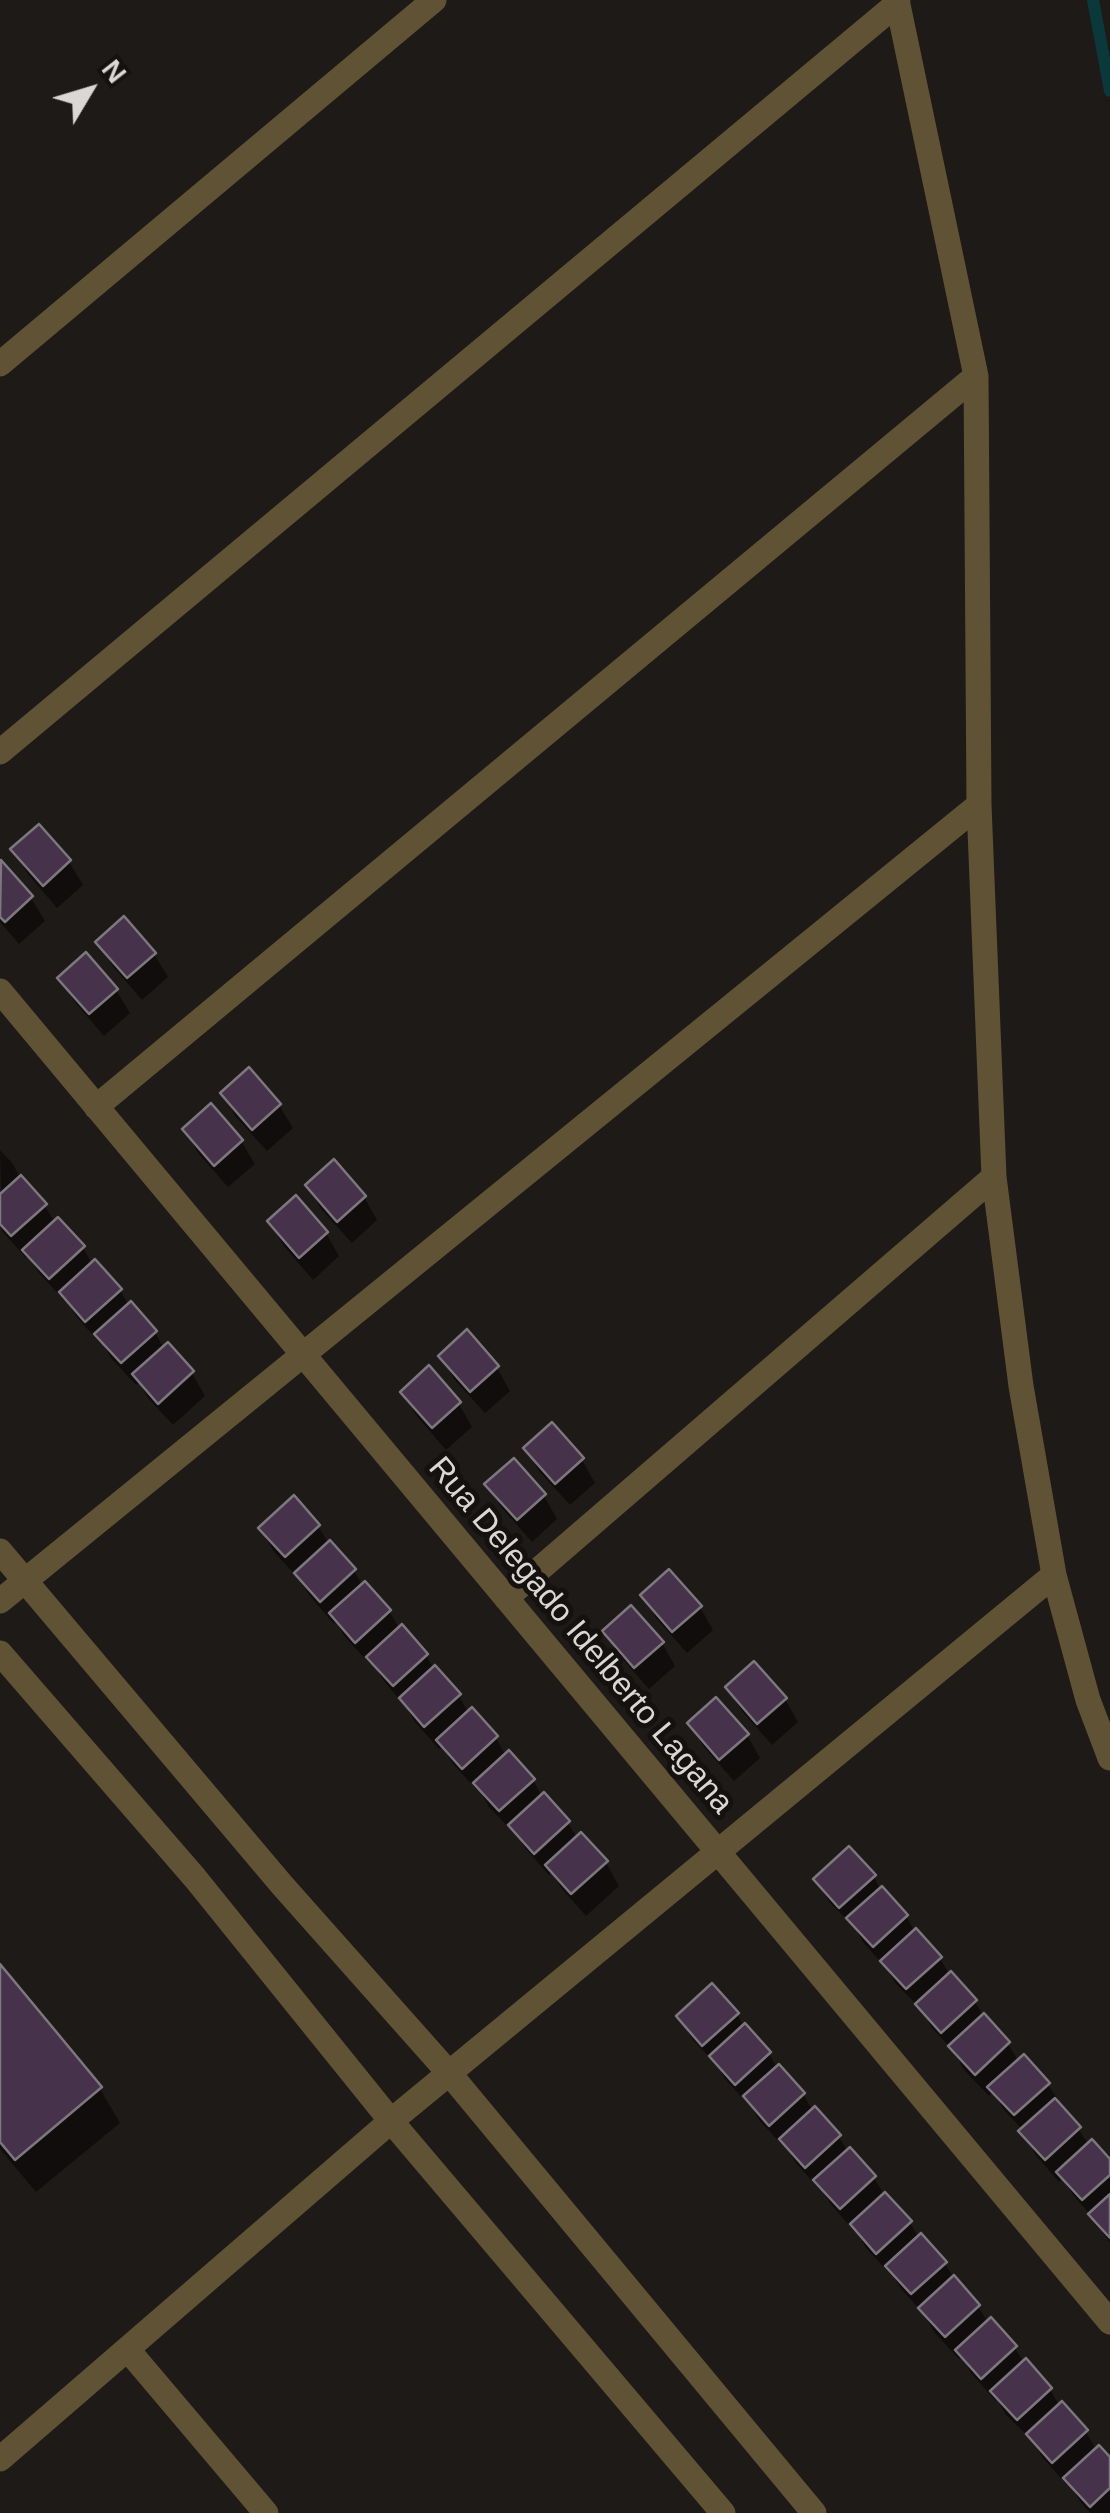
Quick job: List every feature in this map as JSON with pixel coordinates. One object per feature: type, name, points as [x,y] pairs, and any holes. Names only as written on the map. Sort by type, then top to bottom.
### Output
[{"type":"street","points":[[0,364],[434,0]]},
{"type":"street","points":[[0,752],[897,2],[976,376],[980,805],[994,1177],[1021,1386],[1054,1575],[1088,1700],[1110,1758]]},
{"type":"street","points":[[96,1106],[976,376]]},
{"type":"street","points":[[0,1601],[980,805]]},
{"type":"street","name":"Rua Delegado Idelberto Lagana","points":[[0,992],[1110,2322]]},
{"type":"street","points":[[506,1598],[994,1177]]},
{"type":"street","points":[[0,1551],[282,1885],[449,2073],[814,2513]]},
{"type":"street","points":[[0,2459],[391,2121],[1054,1575]]},
{"type":"street","points":[[0,1654],[196,1878],[391,2121],[723,2513]]},
{"type":"street","points":[[128,2350],[266,2513]]},
{"type":"building","points":[[39,824],[71,860],[43,886],[10,849]]},
{"type":"building","points":[[1,860],[33,896],[5,922],[0,917]]},
{"type":"building","points":[[124,916],[156,953],[127,978],[95,942]]},
{"type":"building","points":[[86,952],[118,989],[89,1014],[57,978]]},
{"type":"building","points":[[249,1067],[281,1104],[252,1130],[220,1093]]},
{"type":"building","points":[[211,1103],[243,1140],[214,1166],[182,1129]]},
{"type":"building","points":[[334,1159],[366,1196],[337,1222],[305,1185]]},
{"type":"building","points":[[21,1175],[47,1204],[11,1236],[0,1224],[0,1194]]},
{"type":"building","points":[[296,1195],[328,1232],[299,1258],[267,1221]]},
{"type":"building","points":[[58,1217],[85,1246],[49,1279],[22,1250]]},
{"type":"building","points":[[95,1259],[122,1289],[85,1322],[59,1292]]},
{"type":"building","points":[[131,1301],[157,1331],[121,1363],[94,1334]]},
{"type":"building","points":[[467,1329],[499,1366],[470,1392],[438,1356]]},
{"type":"building","points":[[168,1342],[194,1371],[158,1404],[132,1374]]},
{"type":"building","points":[[429,1365],[461,1402],[432,1428],[400,1392]]},
{"type":"building","points":[[552,1422],[584,1458],[555,1484],[523,1448]]},
{"type":"building","points":[[514,1458],[546,1494],[517,1520],[484,1484]]},
{"type":"building","points":[[294,1495],[320,1525],[285,1557],[258,1528]]},
{"type":"building","points":[[330,1540],[356,1569],[320,1602],[294,1573]]},
{"type":"building","points":[[669,1569],[702,1606],[672,1632],[640,1595]]},
{"type":"building","points":[[365,1581],[391,1610],[355,1643],[329,1613]]},
{"type":"building","points":[[631,1605],[664,1642],[634,1668],[602,1631]]},
{"type":"building","points":[[402,1624],[428,1654],[393,1686],[366,1657]]},
{"type":"building","points":[[754,1661],[787,1698],[757,1724],[725,1687]]},
{"type":"building","points":[[435,1665],[461,1694],[424,1727],[399,1698]]},
{"type":"building","points":[[716,1697],[749,1734],[719,1760],[687,1723]]},
{"type":"building","points":[[472,1707],[498,1736],[462,1769],[436,1740]]},
{"type":"building","points":[[509,1750],[535,1779],[499,1811],[473,1783]]},
{"type":"building","points":[[544,1792],[570,1821],[534,1854],[508,1825]]},
{"type":"building","points":[[581,1832],[608,1861],[571,1894],[545,1865]]},
{"type":"building","points":[[849,1846],[876,1875],[839,1908],[813,1879]]},
{"type":"building","points":[[882,1886],[908,1915],[873,1947],[846,1918]]},
{"type":"building","points":[[916,1928],[942,1957],[906,1989],[880,1961]]},
{"type":"building","points":[[0,1964],[102,2087],[15,2160],[0,2142]]},
{"type":"building","points":[[951,1971],[977,2000],[941,2033],[915,2004]]},
{"type":"building","points":[[712,1983],[739,2013],[702,2046],[676,2016]]},
{"type":"building","points":[[984,2013],[1010,2042],[975,2075],[948,2046]]},
{"type":"building","points":[[745,2023],[771,2052],[735,2085],[709,2056]]},
{"type":"building","points":[[1024,2054],[1050,2083],[1014,2115],[987,2087]]},
{"type":"building","points":[[779,2064],[805,2093],[769,2126],[743,2096]]},
{"type":"building","points":[[1055,2098],[1081,2127],[1045,2160],[1018,2131]]},
{"type":"building","points":[[815,2106],[841,2135],[805,2168],[779,2139]]},
{"type":"building","points":[[1092,2139],[1110,2159],[1110,2175],[1082,2200],[1056,2172]]},
{"type":"building","points":[[850,2147],[876,2176],[840,2209],[813,2180]]},
{"type":"building","points":[[885,2192],[912,2221],[876,2254],[850,2224]]},
{"type":"building","points":[[1110,2194],[1110,2238],[1088,2214]]},
{"type":"building","points":[[921,2233],[947,2262],[911,2294],[885,2266]]},
{"type":"building","points":[[954,2275],[980,2305],[945,2337],[918,2308]]},
{"type":"building","points":[[991,2317],[1017,2346],[981,2379],[955,2350]]},
{"type":"building","points":[[1026,2358],[1052,2388],[1017,2420],[990,2391]]},
{"type":"building","points":[[1062,2401],[1088,2430],[1052,2463],[1026,2434]]},
{"type":"building","points":[[1099,2445],[1110,2457],[1110,2488],[1090,2507],[1063,2478]]},
{"type":"waterway","points":[[1093,0],[1110,91]]}]
